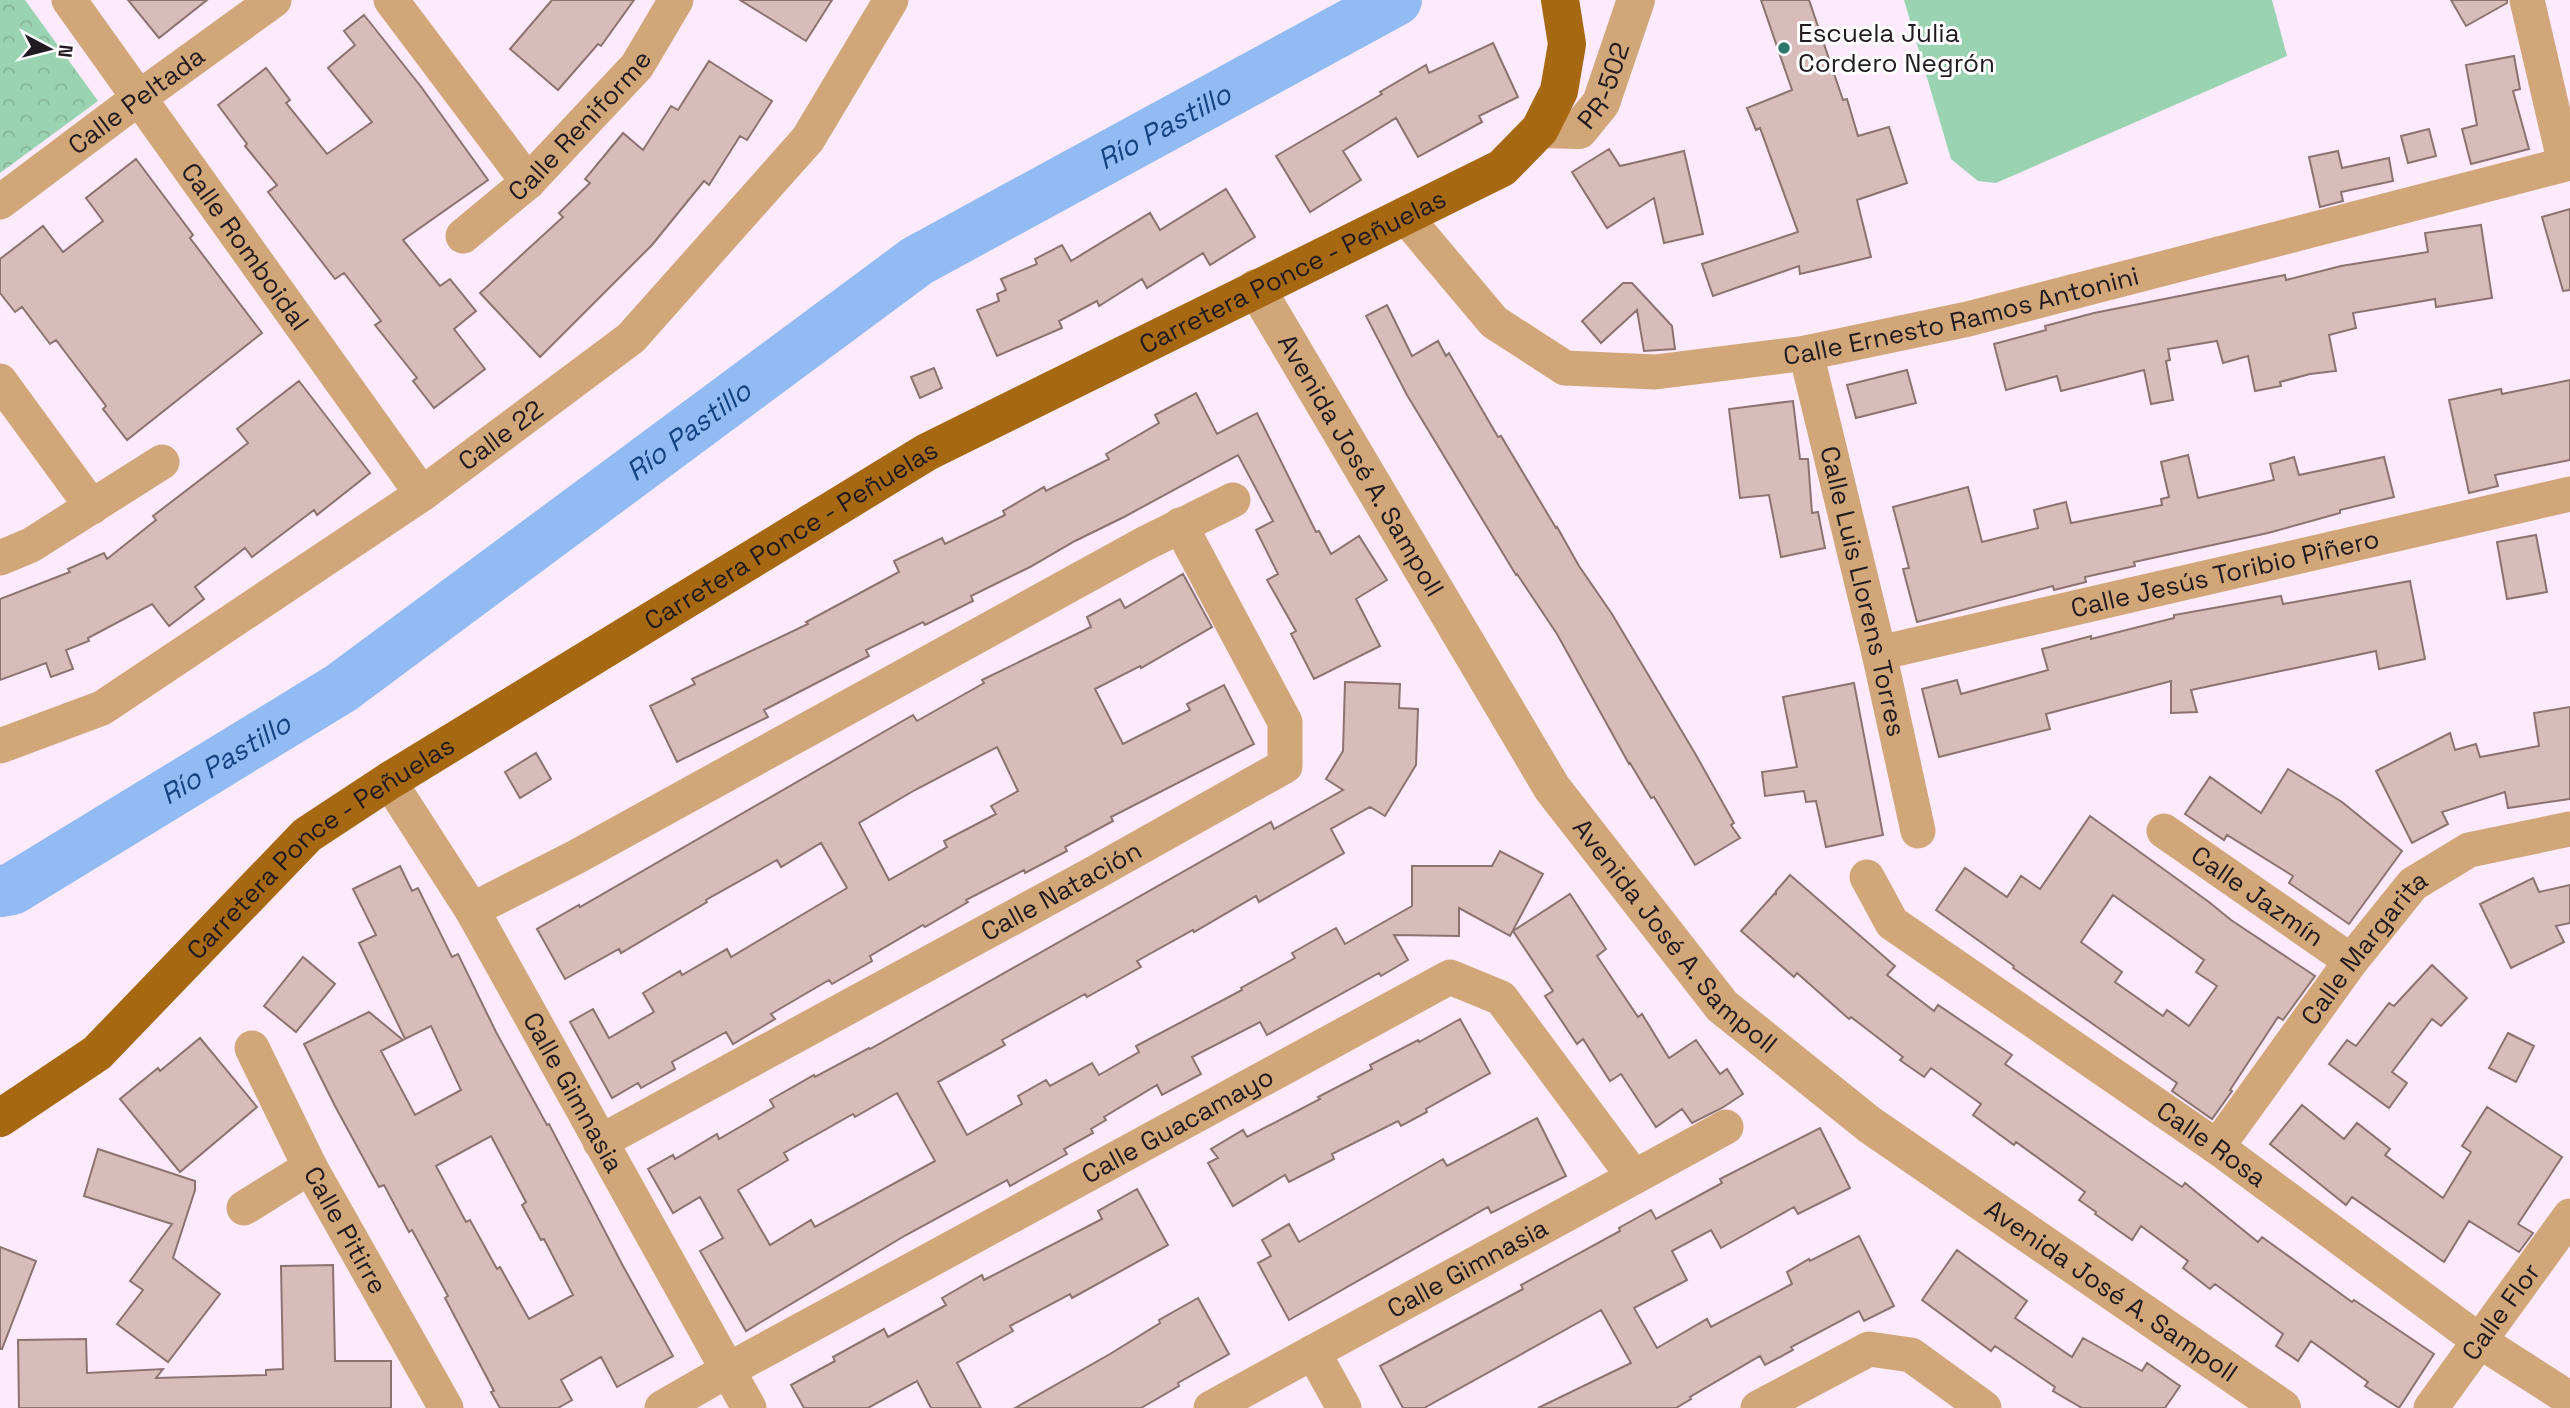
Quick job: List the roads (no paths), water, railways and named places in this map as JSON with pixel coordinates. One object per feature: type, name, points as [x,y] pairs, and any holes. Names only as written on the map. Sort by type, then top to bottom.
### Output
[{"type":"main road","name":"Carretera Ponce - Peñuelas","points":[[0,1118],[97,1053],[307,835],[389,781],[927,452],[1502,167],[1540,129],[1559,91],[1567,44],[1560,0]]},
{"type":"street","name":"Calle Romboidal","points":[[69,0],[422,494]]},
{"type":"street","name":"Calle Peltada","points":[[0,202],[139,96],[274,0]]},
{"type":"street","points":[[391,0],[528,183]]},
{"type":"street","name":"Calle Reniforme","points":[[463,236],[528,183],[637,66],[676,0]]},
{"type":"street","name":"Calle 22","points":[[0,746],[102,708],[422,494],[631,338],[808,139],[891,0]]},
{"type":"street","name":"PR-502","points":[[1540,129],[1579,130],[1601,103],[1636,0]]},
{"type":"street","points":[[2527,0],[2568,163]]},
{"type":"street","name":"Calle Ernesto Ramos Antonini","points":[[1404,215],[1494,322],[1565,368],[1656,372],[1806,353],[1968,319],[2568,163]]},
{"type":"street","name":"Avenida José A. Sampoll","points":[[1256,288],[1552,788],[1722,1006],[1870,1125],[2282,1408]]},
{"type":"street","name":"Calle Luis Llorens Torres","points":[[1806,353],[1879,653],[1918,831]]},
{"type":"street","points":[[0,381],[92,507]]},
{"type":"street","points":[[0,558],[30,545],[162,462]]},
{"type":"street","name":"Calle Jesús Toribio Piñero","points":[[1879,653],[2570,494]]},
{"type":"street","points":[[472,909],[576,857],[870,693],[1180,525],[1233,500]]},
{"type":"street","name":"Calle Natación","points":[[600,1142],[1089,876],[1285,766],[1284,722],[1180,525]]},
{"type":"street","name":"Calle Gimnasia","points":[[389,781],[472,909],[749,1408]]},
{"type":"street","name":"Calle Margarita","points":[[2217,1147],[2351,961],[2413,884],[2469,850],[2570,829]]},
{"type":"street","name":"Calle Jazmín","points":[[2164,831],[2351,961]]},
{"type":"street","name":"Calle Rosa","points":[[1867,877],[1892,923],[2217,1147],[2481,1342],[2570,1399]]},
{"type":"street","name":"Calle Guacamayo","points":[[662,1408],[1450,977],[1501,998],[1634,1177]]},
{"type":"street","name":"Calle Pitirre","points":[[252,1048],[310,1167],[446,1408]]},
{"type":"street","name":"Calle Gimnasia","points":[[1211,1408],[1726,1128]]},
{"type":"street","points":[[244,1208],[310,1167]]},
{"type":"street","name":"Calle Flor","points":[[2431,1408],[2570,1216]]},
{"type":"street","points":[[1759,1408],[1869,1349],[1911,1355],[1984,1408]]},
{"type":"street","points":[[1313,1352],[1344,1408]]},
{"type":"waterway","name":"Río Pastillo","points":[[0,891],[12,889],[341,688],[917,261],[1396,0]]},
{"type":"place","name":"Escuela Julia Cordero Negrón","points":[[1784,48]]}]
